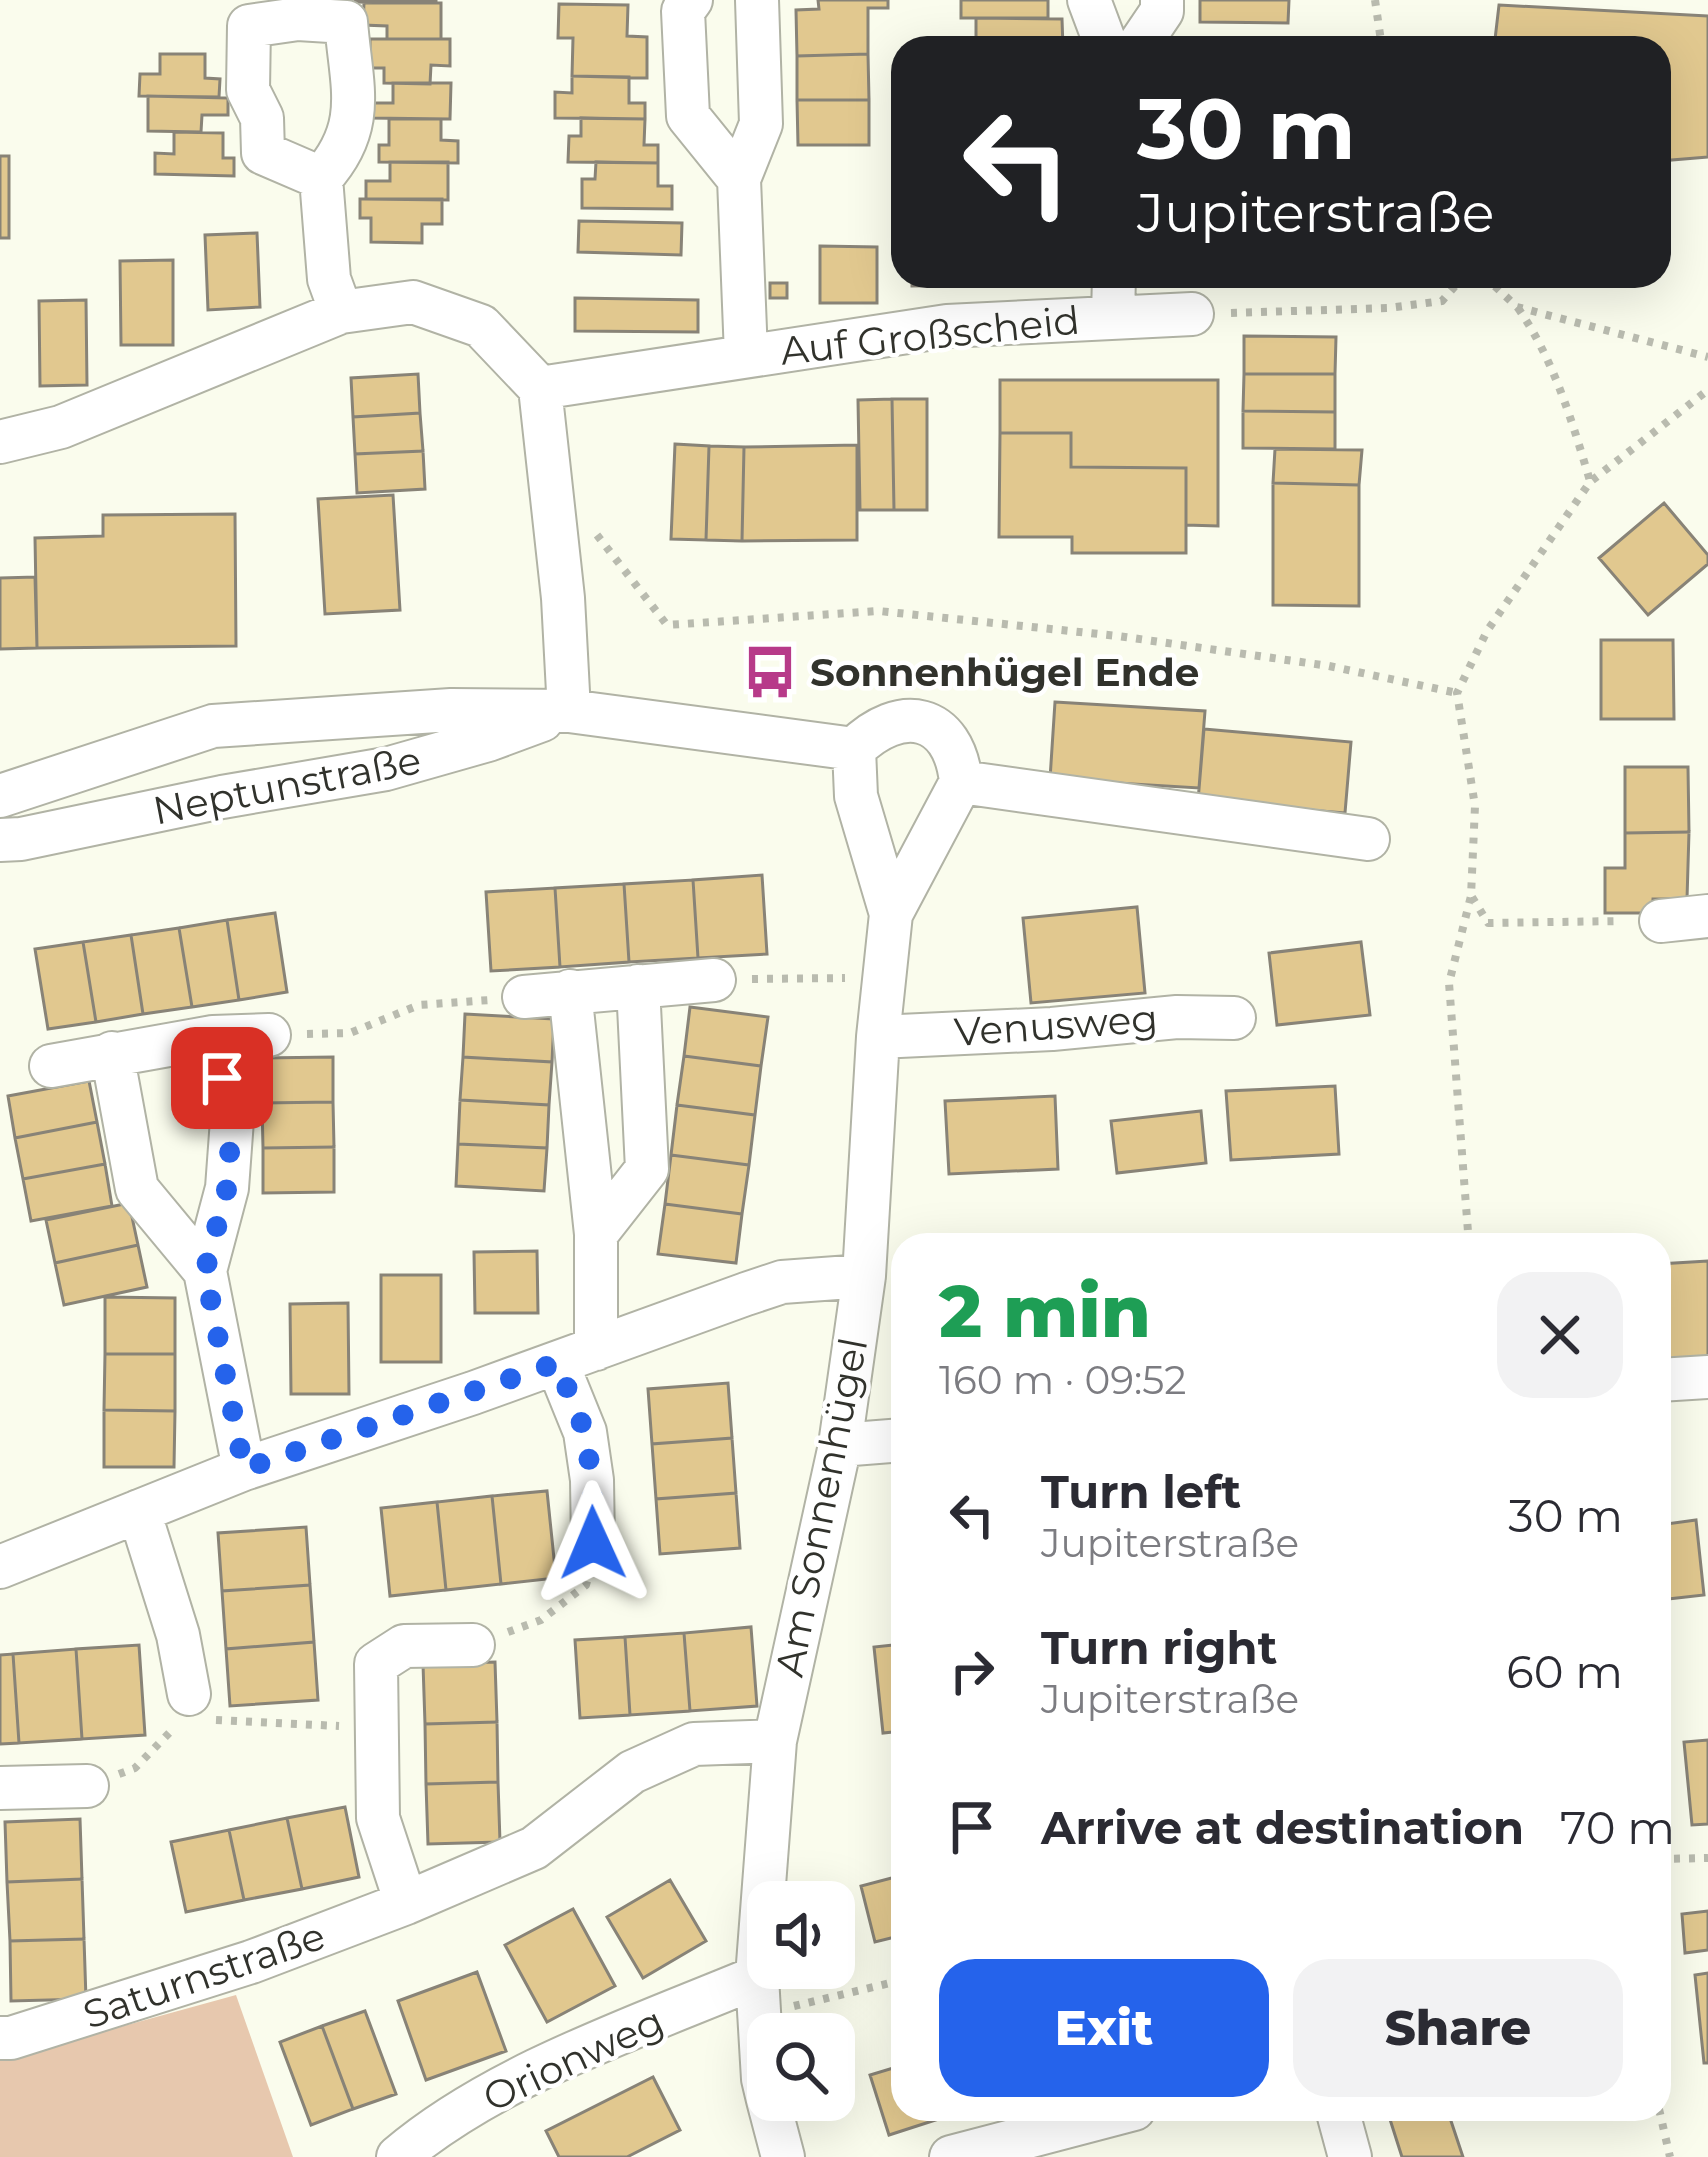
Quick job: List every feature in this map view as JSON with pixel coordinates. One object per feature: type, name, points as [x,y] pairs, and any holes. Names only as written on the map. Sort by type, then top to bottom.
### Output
[{"type":"street","points":[[691,0],[683,11],[688,116],[739,179]]},
{"type":"street","name":"Auf Großscheid","points":[[746,355],[739,179],[761,124],[757,0]]},
{"type":"street","points":[[1089,0],[1103,36]]},
{"type":"street","points":[[1145,36],[1162,11],[1162,0]]},
{"type":"street","points":[[321,178],[329,279],[341,312]]},
{"type":"street","name":"Auf Großscheid","points":[[540,388],[1113,296],[1192,314]]},
{"type":"street","points":[[0,442],[61,427],[341,312],[413,302],[481,326],[540,388],[563,598],[568,711]]},
{"type":"street","name":"Neptunstraße","points":[[0,796],[214,726],[451,710],[568,711],[854,749]]},
{"type":"street","name":"Neptunstraße","points":[[0,839],[21,839],[386,769],[568,711]]},
{"type":"street","points":[[892,721],[938,728],[958,758],[961,782],[891,914],[856,796],[854,749],[872,731],[892,721]]},
{"type":"street","points":[[961,782],[1368,839]]},
{"type":"street","name":"Am Sonnenhügel","points":[[760,2013],[775,1741],[839,1445],[864,1276],[878,1037],[891,914]]},
{"type":"street","points":[[1661,921],[1708,916]]},
{"type":"street","points":[[524,998],[714,980]]},
{"type":"street","points":[[596,1234],[647,1169],[638,986]]},
{"type":"street","points":[[570,991],[596,1234],[577,1356],[592,1480],[593,1543]]},
{"type":"street","name":"Venusweg","points":[[878,1037],[1052,1029],[1177,1017],[1234,1018]]},
{"type":"street","points":[[51,1066],[213,1037],[269,1034]]},
{"type":"street","points":[[213,1037],[232,1120],[227,1188],[205,1271],[244,1469]]},
{"type":"street","points":[[112,1052],[136,1189],[205,1271]]},
{"type":"street","points":[[0,1568],[244,1469],[782,1282],[864,1276]]},
{"type":"street","points":[[1671,1380],[1708,1377]]},
{"type":"street","points":[[839,1445],[891,1441]]},
{"type":"street","points":[[140,1511],[178,1635],[192,1710]]},
{"type":"street","points":[[406,1903],[377,1818],[376,1664],[404,1646],[473,1645]]},
{"type":"street","name":"Saturnstraße","points":[[0,2038],[141,1999],[406,1903],[534,1848],[632,1772],[694,1744],[775,1741]]},
{"type":"street","points":[[0,1788],[87,1786]]},
{"type":"street","name":"Orionweg","points":[[398,2157],[438,2123],[586,2049],[758,1995]]},
{"type":"street","name":"Am Sonnenhügel","points":[[774,2121],[783,2157]]},
{"type":"street","points":[[951,2157],[1088,2121]]},
{"type":"street","points":[[1340,2121],[1350,2157]]},
{"type":"path","points":[[1375,0],[1380,36]]},
{"type":"path","points":[[1192,314],[1388,308],[1442,301],[1453,288]]},
{"type":"path","points":[[1497,288],[1542,342],[1590,482]]},
{"type":"path","points":[[1517,307],[1708,357]]},
{"type":"path","points":[[1468,1233],[1449,983],[1471,896],[1475,806],[1457,693],[1487,631],[1590,482],[1708,390]]},
{"type":"path","points":[[595,532],[667,625],[879,611],[1118,636],[1329,666],[1457,693]]},
{"type":"path","points":[[1471,896],[1488,923],[1661,921]]},
{"type":"path","points":[[714,980],[886,978]]},
{"type":"path","points":[[269,1034],[350,1033],[419,1005],[524,998]]},
{"type":"path","points":[[473,1645],[541,1620],[586,1585],[593,1543]]},
{"type":"path","points":[[87,1786],[134,1768],[192,1710],[376,1728]]},
{"type":"path","points":[[1671,1859],[1708,1858]]},
{"type":"path","points":[[758,1995],[891,1981]]},
{"type":"path","points":[[1662,2121],[1670,2157]]},
{"type":"shaded area","points":[[236,1995],[293,2157],[0,2157],[0,2060]]},
{"type":"building","points":[[436,0],[436,3],[355,2]]},
{"type":"building","points":[[818,0],[888,0],[888,8],[868,8],[868,54],[797,56],[796,10],[819,9]]},
{"type":"building","points":[[961,0],[1048,0],[1048,18],[961,18]]},
{"type":"building","points":[[1200,0],[1289,0],[1288,23],[1200,22]]},
{"type":"building","points":[[364,3],[441,3],[441,39],[387,39],[387,26],[363,25]]},
{"type":"building","points":[[559,4],[628,5],[627,36],[647,37],[647,78],[572,76],[573,38],[558,38]]},
{"type":"building","points":[[1499,5],[1708,16],[1708,157],[1671,160],[1671,36],[1495,36]]},
{"type":"building","points":[[976,18],[1062,19],[1063,36],[976,36]]},
{"type":"building","points":[[370,39],[450,39],[450,66],[431,65],[430,84],[384,83],[384,68],[370,68]]},
{"type":"building","points":[[160,54],[205,54],[205,78],[220,79],[219,97],[139,96],[140,74],[160,74]]},
{"type":"building","points":[[868,54],[869,100],[797,100],[797,56]]},
{"type":"building","points":[[572,76],[629,77],[629,103],[645,103],[645,119],[555,118],[555,92],[572,93]]},
{"type":"building","points":[[393,83],[451,83],[450,119],[369,118],[369,103],[393,103]]},
{"type":"building","points":[[148,96],[228,98],[228,115],[202,115],[201,132],[148,131]]},
{"type":"building","points":[[797,100],[869,100],[869,145],[798,145]]},
{"type":"building","points":[[581,118],[645,119],[644,145],[658,145],[658,163],[568,162],[569,136],[581,136]]},
{"type":"building","points":[[389,119],[441,119],[441,140],[458,141],[458,163],[379,162],[379,145],[389,145]]},
{"type":"building","points":[[174,132],[223,133],[223,158],[234,158],[234,176],[155,174],[155,153],[174,154]]},
{"type":"building","points":[[0,156],[9,156],[9,238],[0,238]]},
{"type":"building","points":[[390,162],[448,162],[448,200],[366,199],[366,181],[390,181]]},
{"type":"building","points":[[596,162],[658,163],[658,186],[672,186],[672,209],[582,208],[582,179],[595,179]]},
{"type":"building","points":[[360,199],[442,199],[442,224],[422,224],[422,243],[371,242],[371,218],[360,218]]},
{"type":"building","points":[[579,221],[682,223],[681,255],[578,252]]},
{"type":"building","points":[[257,233],[260,307],[208,310],[205,235]]},
{"type":"building","points":[[820,246],[877,247],[877,303],[820,303]]},
{"type":"building","points":[[173,260],[173,345],[121,345],[120,261]]},
{"type":"building","points":[[770,283],[787,283],[787,298],[770,298]]},
{"type":"building","points":[[575,298],[698,300],[698,332],[575,331]]},
{"type":"building","points":[[86,300],[87,385],[40,386],[39,301]]},
{"type":"building","points":[[1244,336],[1336,337],[1335,374],[1244,374]]},
{"type":"building","points":[[418,374],[420,413],[353,417],[351,378]]},
{"type":"building","points":[[1244,374],[1335,374],[1335,412],[1243,411]]},
{"type":"building","points":[[1000,380],[1218,380],[1218,526],[1186,525],[1186,468],[1071,467],[1071,433],[1000,433]]},
{"type":"building","points":[[892,399],[894,510],[860,510],[858,400]]},
{"type":"building","points":[[892,399],[927,399],[927,510],[894,510]]},
{"type":"building","points":[[1243,411],[1335,412],[1335,449],[1243,448]]},
{"type":"building","points":[[420,413],[423,451],[355,454],[353,417]]},
{"type":"building","points":[[1000,433],[1071,433],[1071,467],[1186,468],[1186,553],[1072,553],[1072,537],[999,537]]},
{"type":"building","points":[[675,444],[709,446],[706,540],[671,539]]},
{"type":"building","points":[[857,445],[857,540],[742,541],[744,447]]},
{"type":"building","points":[[709,446],[744,447],[742,541],[706,540]]},
{"type":"building","points":[[1275,449],[1362,450],[1359,485],[1273,483]]},
{"type":"building","points":[[423,451],[425,489],[357,493],[355,454]]},
{"type":"building","points":[[1273,483],[1359,485],[1359,606],[1273,605]]},
{"type":"building","points":[[393,495],[400,610],[325,614],[318,499]]},
{"type":"building","points":[[1664,503],[1708,555],[1708,564],[1648,615],[1599,558]]},
{"type":"building","points":[[235,514],[236,646],[37,648],[35,538],[103,536],[103,515]]},
{"type":"building","points":[[35,577],[37,648],[0,649],[0,578]]},
{"type":"building","points":[[1601,640],[1673,640],[1674,719],[1601,719]]},
{"type":"building","points":[[1055,702],[1205,711],[1199,788],[1050,779]]},
{"type":"building","points":[[1204,729],[1351,742],[1345,813],[1198,801]]},
{"type":"building","points":[[1625,767],[1688,767],[1689,832],[1625,833]]},
{"type":"building","points":[[1689,832],[1687,899],[1653,899],[1652,913],[1605,913],[1605,868],[1625,868],[1625,833]]},
{"type":"building","points":[[762,875],[767,954],[698,958],[693,880]]},
{"type":"building","points":[[693,880],[698,958],[629,962],[624,884]]},
{"type":"building","points":[[624,884],[629,962],[560,967],[555,888]]},
{"type":"building","points":[[555,888],[560,967],[491,971],[486,892]]},
{"type":"building","points":[[1137,907],[1145,993],[1031,1003],[1023,918]]},
{"type":"building","points":[[275,913],[287,992],[239,1000],[227,920]]},
{"type":"building","points":[[227,920],[239,1000],[192,1007],[179,928]]},
{"type":"building","points":[[179,928],[192,1007],[143,1014],[131,935]]},
{"type":"building","points":[[131,935],[143,1014],[96,1022],[83,942]]},
{"type":"building","points":[[83,942],[96,1022],[48,1029],[35,949]]},
{"type":"building","points":[[1361,942],[1370,1015],[1277,1025],[1269,953]]},
{"type":"building","points":[[690,1007],[768,1017],[761,1066],[684,1056]]},
{"type":"building","points":[[465,1014],[554,1019],[552,1062],[463,1057]]},
{"type":"building","points":[[684,1056],[761,1066],[755,1115],[677,1105]]},
{"type":"building","points":[[333,1057],[333,1102],[262,1103],[262,1058]]},
{"type":"building","points":[[463,1057],[552,1062],[549,1105],[460,1100]]},
{"type":"building","points":[[89,1081],[97,1122],[15,1138],[8,1096]]},
{"type":"building","points":[[1335,1086],[1339,1154],[1231,1160],[1226,1091]]},
{"type":"building","points":[[1055,1096],[1058,1169],[949,1174],[945,1101]]},
{"type":"building","points":[[460,1100],[549,1105],[547,1148],[458,1144]]},
{"type":"building","points":[[333,1102],[334,1147],[263,1148],[262,1103]]},
{"type":"building","points":[[677,1105],[755,1115],[749,1165],[671,1155]]},
{"type":"building","points":[[1201,1111],[1206,1163],[1117,1173],[1111,1121]]},
{"type":"building","points":[[97,1122],[105,1164],[23,1179],[15,1138]]},
{"type":"building","points":[[458,1144],[547,1148],[544,1191],[456,1186]]},
{"type":"building","points":[[334,1147],[334,1192],[263,1193],[263,1148]]},
{"type":"building","points":[[671,1155],[749,1165],[742,1214],[665,1204]]},
{"type":"building","points":[[105,1164],[112,1206],[31,1221],[23,1179]]},
{"type":"building","points":[[129,1203],[138,1245],[55,1263],[46,1220]]},
{"type":"building","points":[[665,1204],[742,1214],[736,1263],[658,1254]]},
{"type":"building","points":[[138,1245],[147,1287],[64,1305],[55,1263]]},
{"type":"building","points":[[537,1251],[538,1313],[475,1313],[474,1252]]},
{"type":"building","points":[[1708,1261],[1708,1357],[1671,1359],[1671,1263]]},
{"type":"building","points":[[381,1275],[441,1275],[441,1362],[381,1362]]},
{"type":"building","points":[[105,1297],[175,1298],[175,1354],[105,1354]]},
{"type":"building","points":[[348,1303],[349,1394],[291,1394],[290,1304]]},
{"type":"building","points":[[105,1354],[175,1354],[175,1411],[104,1410]]},
{"type":"building","points":[[728,1383],[732,1438],[652,1444],[648,1389]]},
{"type":"building","points":[[104,1410],[175,1411],[174,1467],[104,1467]]},
{"type":"building","points":[[732,1438],[736,1493],[656,1499],[652,1444]]},
{"type":"building","points":[[547,1491],[556,1578],[501,1584],[492,1496]]},
{"type":"building","points":[[736,1493],[740,1548],[660,1554],[656,1499]]},
{"type":"building","points":[[492,1496],[501,1584],[446,1590],[437,1502]]},
{"type":"building","points":[[437,1502],[446,1590],[390,1596],[381,1508]]},
{"type":"building","points":[[1696,1520],[1704,1595],[1671,1599],[1671,1523]]},
{"type":"building","points":[[306,1527],[310,1585],[222,1591],[218,1533]]},
{"type":"building","points":[[310,1585],[314,1642],[226,1649],[222,1591]]},
{"type":"building","points":[[751,1627],[757,1706],[690,1711],[684,1633]]},
{"type":"building","points":[[684,1633],[690,1711],[630,1715],[625,1637]]},
{"type":"building","points":[[625,1637],[630,1715],[580,1718],[575,1640]]},
{"type":"building","points":[[314,1642],[318,1700],[230,1706],[226,1649]]},
{"type":"building","points":[[139,1645],[145,1735],[82,1739],[76,1649]]},
{"type":"building","points":[[891,1645],[891,1732],[883,1733],[874,1647]]},
{"type":"building","points":[[76,1649],[82,1739],[19,1743],[13,1654]]},
{"type":"building","points":[[13,1654],[19,1743],[0,1744],[0,1655]]},
{"type":"building","points":[[495,1662],[497,1722],[425,1724],[423,1664]]},
{"type":"building","points":[[497,1722],[498,1782],[426,1784],[425,1724]]},
{"type":"building","points":[[1708,1740],[1708,1824],[1692,1825],[1684,1742]]},
{"type":"building","points":[[498,1782],[500,1842],[428,1844],[426,1784]]},
{"type":"building","points":[[345,1807],[359,1877],[302,1889],[287,1818]]},
{"type":"building","points":[[287,1818],[302,1889],[244,1900],[229,1830]]},
{"type":"building","points":[[80,1819],[82,1879],[7,1882],[5,1822]]},
{"type":"building","points":[[229,1830],[244,1900],[186,1912],[171,1842]]},
{"type":"building","points":[[891,1878],[891,1938],[875,1942],[861,1886]]},
{"type":"building","points":[[82,1879],[84,1939],[10,1941],[7,1882]]},
{"type":"building","points":[[670,1880],[706,1941],[643,1978],[607,1917]]},
{"type":"building","points":[[573,1909],[615,1986],[547,2022],[505,1945]]},
{"type":"building","points":[[1708,1911],[1708,1950],[1685,1953],[1682,1914]]},
{"type":"building","points":[[84,1939],[86,1999],[11,2001],[10,1941]]},
{"type":"building","points":[[477,1972],[506,2051],[426,2080],[398,2001]]},
{"type":"building","points":[[1708,1973],[1708,2063],[1704,2063],[1695,1975]]},
{"type":"building","points":[[365,2011],[396,2094],[353,2109],[322,2026]]},
{"type":"building","points":[[322,2026],[353,2109],[311,2125],[280,2042]]},
{"type":"building","points":[[891,2069],[891,2121],[932,2121],[889,2135],[870,2075]]},
{"type":"building","points":[[653,2077],[680,2130],[627,2157],[559,2157],[546,2131]]},
{"type":"building","points":[[1391,2121],[1451,2121],[1463,2157],[1402,2157]]},
{"type":"place","name":"Sonnenhügel Ende","points":[[770,672]]},
{"type":"route","points":[[222,1078],[232,1120],[227,1188],[205,1271],[244,1469],[557,1363],[585,1432],[593,1543]]}]
